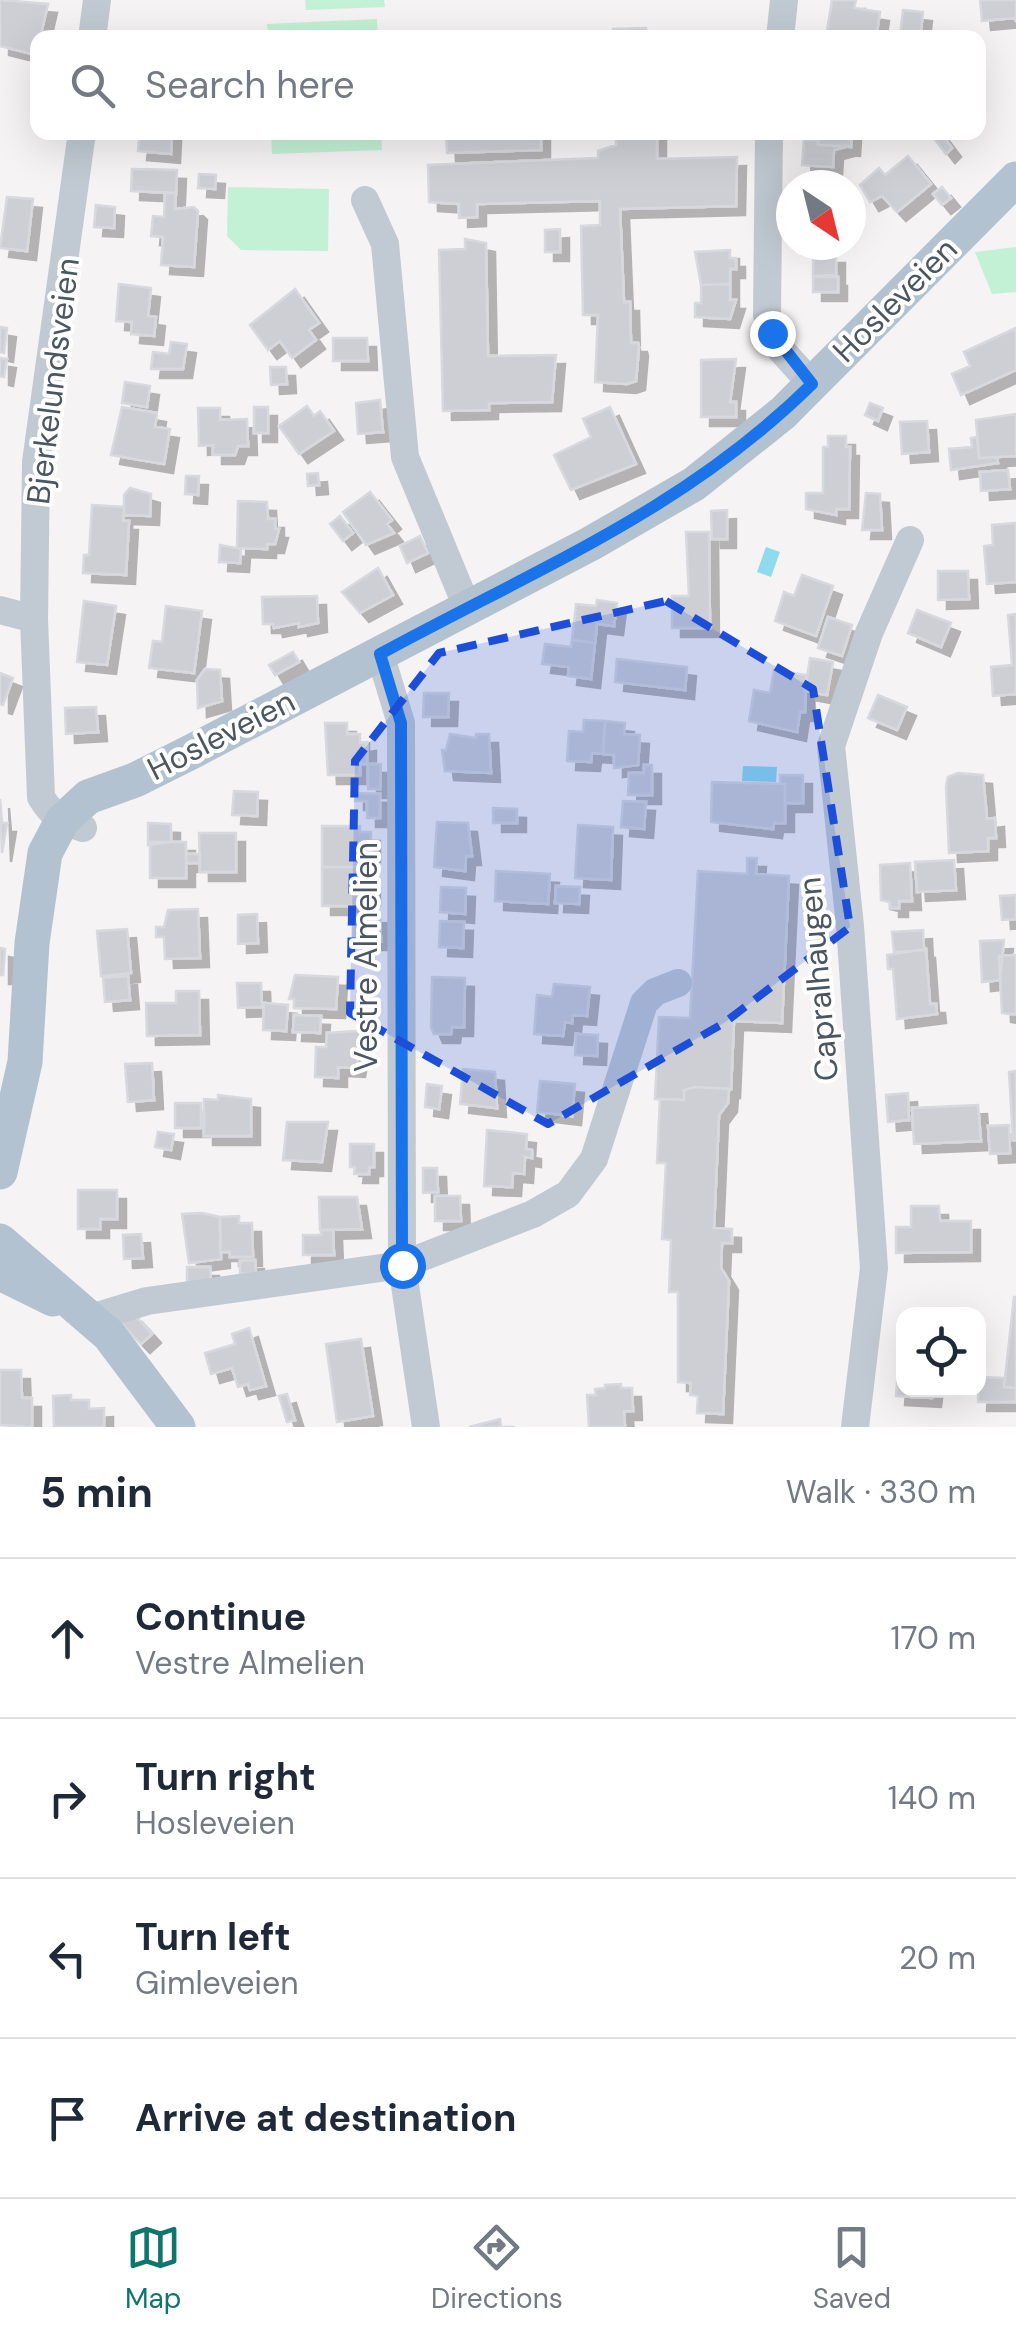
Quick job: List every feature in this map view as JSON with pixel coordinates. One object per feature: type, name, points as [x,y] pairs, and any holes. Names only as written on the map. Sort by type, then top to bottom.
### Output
[{"type":"main road","name":"Hosleveien","points":[[74,819],[88,797],[135,780],[380,654],[604,537],[694,484],[758,436],[1010,196]]},
{"type":"main road","points":[[0,1172],[25,1062],[39,876],[74,819]]},
{"type":"main road","points":[[0,1241],[91,1318],[178,1427]]},
{"type":"main road","points":[[0,1273],[91,1318]]},
{"type":"street","points":[[93,30],[97,0]]},
{"type":"street","points":[[781,30],[784,0]]},
{"type":"street","name":"Bjerkelundsveien","points":[[74,819],[37,751],[34,619],[36,462],[81,140]]},
{"type":"street","points":[[769,140],[767,315],[782,351],[812,384]]},
{"type":"street","points":[[365,200],[385,244],[405,457],[467,606]]},
{"type":"street","name":"Capralhaugen","points":[[856,1427],[874,1268],[850,926],[831,746],[869,633],[910,540]]},
{"type":"street","points":[[0,610],[34,619]]},
{"type":"street","name":"Vestre Almelien","points":[[380,654],[401,723],[402,1265],[426,1427]]},
{"type":"street","points":[[91,1318],[147,1301],[402,1265],[533,1214],[568,1194],[594,1159],[644,1004],[655,992],[678,984]]},
{"type":"highlighted area","points":[[666,601],[813,689],[850,927],[724,1023],[548,1124],[350,1013],[355,761],[439,653]]},
{"type":"green space","points":[[305,0],[384,0],[385,7],[306,10]]},
{"type":"green space","points":[[377,19],[378,30],[267,30],[267,24]]},
{"type":"green space","points":[[271,140],[381,140],[382,150],[272,154]]},
{"type":"green space","points":[[228,187],[329,189],[328,251],[241,250],[227,236]]},
{"type":"green space","points":[[1016,247],[1016,292],[992,294],[975,252]]},
{"type":"water","points":[[766,547],[780,552],[771,577],[757,572]]},
{"type":"water","points":[[743,766],[777,767],[776,782],[742,781]]},
{"type":"building","points":[[0,0],[48,4],[42,30],[30,30],[30,54],[0,46]]},
{"type":"building","points":[[832,0],[856,0],[854,8],[880,12],[877,30],[827,30]]},
{"type":"building","points":[[980,0],[1016,0],[1016,21],[982,21]]},
{"type":"building","points":[[903,10],[923,12],[921,30],[901,30]]},
{"type":"building","points":[[139,140],[172,140],[171,154],[138,151]]},
{"type":"building","points":[[446,140],[541,140],[541,150],[447,153]]},
{"type":"building","points":[[616,140],[657,140],[657,159],[737,157],[736,206],[620,209],[624,302],[630,302],[631,343],[638,343],[639,347],[636,381],[627,384],[595,382],[598,315],[583,315],[581,226],[600,225],[600,201],[477,204],[477,217],[459,218],[459,204],[429,202],[428,165],[598,158],[598,151],[616,145]]},
{"type":"building","points":[[804,140],[817,140],[818,145],[849,146],[834,150],[833,167],[802,165]]},
{"type":"building","points":[[818,140],[851,140],[851,147],[818,145]]},
{"type":"building","points":[[935,140],[946,140],[952,148],[946,154]]},
{"type":"building","points":[[908,156],[931,184],[897,212],[882,196],[870,202],[866,195],[866,180],[879,168],[885,175]]},
{"type":"building","points":[[132,169],[177,170],[176,193],[131,191]]},
{"type":"building","points":[[199,174],[216,175],[215,189],[198,188]]},
{"type":"building","points":[[942,187],[951,198],[942,205],[933,194]]},
{"type":"building","points":[[165,193],[176,193],[175,209],[194,207],[198,211],[194,267],[161,265],[163,237],[151,236],[153,216],[164,217]]},
{"type":"building","points":[[7,197],[33,199],[27,251],[0,248]]},
{"type":"building","points":[[96,205],[115,207],[114,228],[94,227]]},
{"type":"building","points":[[560,229],[560,252],[545,252],[545,230]]},
{"type":"building","points":[[465,239],[486,243],[488,356],[556,355],[552,402],[489,403],[489,410],[443,411],[439,250],[465,249]]},
{"type":"building","points":[[730,250],[730,258],[736,258],[736,269],[730,269],[730,284],[701,285],[695,252]]},
{"type":"building","points":[[813,260],[836,260],[836,275],[813,276]]},
{"type":"building","points":[[813,277],[838,277],[838,292],[813,292]]},
{"type":"building","points":[[119,284],[151,288],[148,316],[156,317],[154,336],[131,334],[132,322],[116,321]]},
{"type":"building","points":[[730,284],[730,300],[736,300],[730,319],[695,317],[695,303],[701,303],[701,285]]},
{"type":"building","points":[[295,289],[319,323],[309,330],[316,340],[292,358],[280,341],[268,350],[250,325]]},
{"type":"building","points":[[0,327],[7,328],[4,353],[0,352]]},
{"type":"building","points":[[1016,328],[1016,370],[961,395],[952,374],[970,366],[964,352]]},
{"type":"building","points":[[333,338],[367,338],[368,361],[333,361]]},
{"type":"building","points":[[171,342],[187,344],[183,369],[151,369],[153,352],[169,354]]},
{"type":"building","points":[[0,358],[7,359],[4,377],[0,376]]},
{"type":"building","points":[[736,359],[730,402],[736,402],[736,417],[701,417],[701,360]]},
{"type":"building","points":[[270,367],[286,367],[287,384],[271,385]]},
{"type":"building","points":[[125,382],[150,386],[147,407],[122,403]]},
{"type":"building","points":[[380,400],[383,432],[358,434],[356,403]]},
{"type":"building","points":[[870,403],[883,408],[878,421],[865,415]]},
{"type":"building","points":[[307,406],[314,416],[320,411],[334,431],[299,454],[279,426]]},
{"type":"building","points":[[122,407],[157,413],[155,427],[170,429],[164,464],[111,455]]},
{"type":"building","points":[[254,407],[268,407],[268,433],[254,433]]},
{"type":"building","points":[[610,407],[636,464],[571,490],[554,455],[591,437],[583,419]]},
{"type":"building","points":[[198,408],[220,408],[220,420],[247,419],[248,446],[238,446],[235,455],[213,455],[213,445],[199,446]]},
{"type":"building","points":[[1016,414],[1016,456],[979,458],[976,420]]},
{"type":"building","points":[[927,421],[929,452],[902,454],[900,422]]},
{"type":"building","points":[[828,436],[846,436],[846,447],[850,447],[849,509],[836,509],[836,515],[806,509],[806,493],[823,493],[823,447],[828,447]]},
{"type":"building","points":[[977,437],[979,458],[997,457],[998,463],[951,470],[949,449],[972,447],[971,438]]},
{"type":"building","points":[[1008,470],[1010,489],[981,491],[980,472]]},
{"type":"building","points":[[318,473],[319,485],[308,486],[307,474]]},
{"type":"building","points":[[186,476],[199,476],[198,495],[185,494]]},
{"type":"building","points":[[130,488],[151,494],[150,516],[124,515],[124,495]]},
{"type":"building","points":[[370,492],[392,520],[387,524],[394,533],[366,545],[343,512]]},
{"type":"building","points":[[866,493],[880,494],[882,530],[862,530]]},
{"type":"building","points":[[238,501],[267,502],[268,519],[275,519],[275,529],[279,529],[275,544],[267,544],[267,549],[237,548]]},
{"type":"building","points":[[92,505],[124,507],[123,521],[129,521],[126,575],[83,573],[84,555],[89,555]]},
{"type":"building","points":[[727,510],[727,539],[712,539],[711,511]]},
{"type":"building","points":[[340,516],[353,533],[343,541],[330,524]]},
{"type":"building","points":[[1016,523],[1016,582],[987,584],[984,546],[993,545],[992,525]]},
{"type":"building","points":[[686,532],[709,532],[710,628],[672,628],[672,596],[689,596]]},
{"type":"building","points":[[420,536],[428,553],[407,563],[400,546]]},
{"type":"building","points":[[220,545],[241,549],[240,563],[219,562]]},
{"type":"building","points":[[378,568],[393,595],[360,613],[342,592]]},
{"type":"building","points":[[938,571],[968,571],[969,599],[938,600]]},
{"type":"building","points":[[802,575],[833,586],[816,636],[775,621],[784,592],[794,596]]},
{"type":"building","points":[[317,596],[318,623],[274,628],[273,624],[263,624],[262,597]]},
{"type":"building","points":[[597,600],[617,603],[614,626],[597,624],[595,643],[572,640],[576,604],[596,606]]},
{"type":"building","points":[[84,601],[116,606],[107,665],[77,662]]},
{"type":"building","points":[[166,606],[202,611],[194,673],[149,668],[153,641],[162,642]]},
{"type":"building","points":[[917,610],[951,623],[941,647],[908,633]]},
{"type":"building","points":[[1016,614],[1016,694],[993,696],[991,667],[1012,665],[1008,615]]},
{"type":"building","points":[[828,617],[852,625],[842,656],[818,648]]},
{"type":"building","points":[[572,640],[595,643],[591,679],[568,676],[569,667],[542,664],[545,644],[571,647]]},
{"type":"building","points":[[293,652],[299,662],[275,675],[269,665]]},
{"type":"building","points":[[810,658],[833,662],[827,695],[805,691]]},
{"type":"building","points":[[617,659],[687,667],[685,690],[615,682]]},
{"type":"building","points":[[205,669],[220,670],[222,701],[198,708],[197,680]]},
{"type":"building","points":[[774,670],[806,675],[805,712],[800,712],[797,732],[749,721],[754,690],[770,693]]},
{"type":"building","points":[[0,673],[13,678],[3,705],[0,704]]},
{"type":"building","points":[[424,693],[449,693],[448,717],[423,717]]},
{"type":"building","points":[[878,695],[907,707],[897,730],[868,718]]},
{"type":"building","points":[[96,707],[98,732],[66,734],[65,708]]},
{"type":"building","points":[[584,720],[605,721],[603,754],[592,753],[591,762],[567,761],[569,731],[583,732]]},
{"type":"building","points":[[605,721],[625,723],[624,734],[640,735],[638,765],[614,768],[614,755],[603,754]]},
{"type":"building","points":[[325,723],[347,723],[347,734],[360,734],[360,743],[367,742],[367,764],[360,764],[360,775],[328,775]]},
{"type":"building","points":[[450,734],[476,738],[476,734],[489,734],[491,773],[445,771],[442,750],[446,750]]},
{"type":"building","points":[[368,764],[381,764],[380,789],[368,789]]},
{"type":"building","points":[[644,765],[652,765],[652,795],[628,795],[629,773],[644,773]]},
{"type":"building","points":[[958,773],[983,775],[987,819],[995,818],[996,838],[988,838],[988,851],[949,853],[946,786],[948,777]]},
{"type":"building","points":[[780,775],[803,775],[803,803],[785,803],[785,784],[780,783]]},
{"type":"building","points":[[712,782],[785,784],[785,823],[774,823],[773,829],[711,822]]},
{"type":"building","points":[[234,791],[258,792],[257,816],[232,815]]},
{"type":"building","points":[[355,793],[380,794],[380,818],[367,818],[367,801],[355,801]]},
{"type":"building","points":[[0,799],[2,823],[7,823],[2,853]]},
{"type":"building","points":[[623,801],[646,802],[644,829],[621,827]]},
{"type":"building","points":[[493,808],[517,809],[517,823],[493,823]]},
{"type":"building","points":[[437,822],[468,823],[472,856],[466,856],[465,871],[434,867]]},
{"type":"building","points":[[148,823],[171,824],[171,842],[148,845]]},
{"type":"building","points":[[578,825],[613,827],[611,880],[575,878]]},
{"type":"building","points":[[322,826],[360,826],[360,832],[371,832],[371,853],[360,853],[359,867],[322,867]]},
{"type":"building","points":[[199,833],[236,833],[236,872],[200,872]]},
{"type":"building","points":[[150,842],[186,842],[186,878],[150,878]]},
{"type":"building","points":[[186,854],[200,854],[200,863],[186,863]]},
{"type":"building","points":[[747,858],[757,858],[756,874],[789,876],[782,1023],[734,1021],[731,1089],[695,1087],[684,1090],[684,1100],[655,1099],[659,1017],[690,1018],[698,871],[747,874]]},
{"type":"building","points":[[954,860],[956,890],[917,892],[915,862]]},
{"type":"building","points":[[910,863],[912,901],[899,901],[899,908],[890,908],[890,902],[881,900],[880,865]]},
{"type":"building","points":[[322,867],[359,867],[359,880],[371,880],[371,897],[359,897],[359,906],[322,906]]},
{"type":"building","points":[[496,871],[550,874],[548,904],[495,901]]},
{"type":"building","points":[[556,886],[580,887],[579,904],[555,903]]},
{"type":"building","points":[[441,887],[466,888],[465,914],[440,912]]},
{"type":"building","points":[[1016,895],[1016,919],[1002,920],[1000,896]]},
{"type":"building","points":[[198,909],[200,958],[165,959],[164,937],[156,937],[156,927],[164,927],[168,910]]},
{"type":"building","points":[[257,914],[258,943],[238,944],[238,915]]},
{"type":"building","points":[[380,914],[381,941],[353,941],[353,915]]},
{"type":"building","points":[[440,921],[464,922],[463,948],[439,947]]},
{"type":"building","points":[[127,929],[131,973],[101,976],[97,931]]},
{"type":"building","points":[[923,930],[924,950],[894,952],[892,932]]},
{"type":"building","points":[[1004,940],[1000,980],[982,982],[980,941]]},
{"type":"building","points":[[0,948],[5,949],[3,975],[0,975]]},
{"type":"building","points":[[926,949],[930,1004],[936,1004],[937,1014],[897,1019],[893,969],[888,969],[887,955]]},
{"type":"building","points":[[1016,955],[1016,1014],[1002,1013],[999,956]]},
{"type":"building","points":[[295,975],[338,977],[336,1009],[294,1008],[294,999],[289,999]]},
{"type":"building","points":[[128,976],[130,1000],[105,1002],[103,978]]},
{"type":"building","points":[[432,977],[465,978],[464,1027],[452,1027],[451,1034],[434,1034],[431,1027]]},
{"type":"building","points":[[237,983],[261,983],[262,1007],[238,1008]]},
{"type":"building","points":[[554,984],[590,987],[587,1016],[573,1015],[572,1023],[565,1022],[563,1036],[534,1034],[537,995],[552,997]]},
{"type":"building","points":[[176,991],[199,991],[200,1035],[147,1036],[146,1003],[176,1003]]},
{"type":"building","points":[[264,1003],[288,1005],[286,1031],[263,1030]]},
{"type":"building","points":[[294,1015],[321,1016],[320,1033],[293,1032]]},
{"type":"building","points":[[363,1031],[356,1068],[338,1067],[338,1078],[315,1077],[316,1047],[326,1047],[327,1033]]},
{"type":"building","points":[[576,1034],[598,1035],[597,1056],[575,1055]]},
{"type":"building","points":[[152,1063],[154,1100],[128,1102],[125,1064]]},
{"type":"building","points":[[463,1069],[495,1072],[497,1108],[460,1104]]},
{"type":"building","points":[[1016,1071],[1016,1140],[1013,1140],[1009,1072]]},
{"type":"building","points":[[540,1081],[575,1084],[572,1116],[537,1112]]},
{"type":"building","points":[[427,1084],[442,1086],[439,1109],[425,1107]]},
{"type":"building","points":[[729,1089],[728,1103],[719,1115],[714,1228],[732,1229],[732,1243],[722,1243],[721,1268],[729,1281],[723,1414],[697,1413],[698,1396],[690,1395],[691,1383],[678,1382],[678,1292],[669,1292],[671,1240],[662,1239],[666,1163],[657,1163],[660,1099],[684,1100],[684,1090]]},
{"type":"building","points":[[908,1093],[909,1120],[888,1122],[886,1095]]},
{"type":"building","points":[[218,1095],[251,1099],[251,1136],[204,1136],[204,1099],[218,1100]]},
{"type":"building","points":[[175,1103],[201,1103],[201,1128],[175,1128]]},
{"type":"building","points":[[978,1105],[981,1141],[914,1144],[912,1108]]},
{"type":"building","points":[[287,1122],[328,1122],[322,1162],[283,1160]]},
{"type":"building","points":[[1009,1125],[1010,1153],[990,1154],[988,1126]]},
{"type":"building","points":[[487,1130],[527,1134],[526,1149],[532,1150],[532,1158],[525,1157],[524,1174],[513,1173],[512,1187],[484,1186]]},
{"type":"building","points":[[158,1132],[174,1134],[171,1150],[155,1147]]},
{"type":"building","points":[[350,1144],[374,1144],[374,1167],[369,1167],[369,1174],[354,1174],[355,1167],[350,1167]]},
{"type":"building","points":[[423,1168],[437,1168],[438,1192],[423,1193]]},
{"type":"building","points":[[78,1190],[117,1190],[117,1219],[100,1219],[100,1229],[78,1229]]},
{"type":"building","points":[[435,1196],[460,1196],[461,1221],[435,1221]]},
{"type":"building","points":[[319,1197],[357,1197],[362,1229],[320,1230]]},
{"type":"building","points":[[911,1206],[939,1206],[940,1221],[971,1221],[971,1252],[896,1253],[896,1227],[911,1227]]},
{"type":"building","points":[[182,1214],[220,1217],[221,1259],[189,1263]]},
{"type":"building","points":[[239,1216],[239,1223],[252,1223],[253,1257],[230,1257],[230,1252],[220,1252],[220,1217]]},
{"type":"building","points":[[321,1230],[333,1230],[334,1255],[303,1255],[303,1235],[321,1235]]},
{"type":"building","points":[[141,1234],[143,1258],[124,1259],[123,1235]]},
{"type":"building","points":[[255,1260],[256,1273],[240,1274],[240,1261]]},
{"type":"building","points":[[187,1267],[210,1267],[211,1282],[187,1282]]},
{"type":"building","points":[[1016,1297],[1016,1388],[1004,1387]]},
{"type":"building","points":[[133,1313],[152,1334],[141,1344],[121,1323]]},
{"type":"building","points":[[249,1328],[266,1386],[250,1390],[248,1384],[238,1387],[232,1368],[211,1374],[205,1353],[235,1344],[232,1334]]},
{"type":"building","points":[[361,1339],[373,1416],[337,1422],[326,1344]]},
{"type":"building","points":[[0,1370],[21,1370],[22,1398],[32,1398],[32,1427],[0,1425]]},
{"type":"building","points":[[986,1377],[1004,1378],[1004,1387],[1016,1388],[1016,1402],[978,1402],[978,1397],[986,1397]]},
{"type":"building","points":[[621,1384],[621,1388],[632,1388],[633,1411],[624,1411],[625,1427],[589,1427],[587,1395],[596,1395],[595,1389],[605,1385]]},
{"type":"building","points":[[287,1394],[295,1420],[287,1422],[279,1396]]},
{"type":"building","points":[[71,1395],[71,1400],[89,1400],[89,1409],[104,1408],[104,1427],[54,1427],[53,1396]]},
{"type":"building","points":[[500,1419],[501,1427],[469,1427]]},
{"type":"route","points":[[402,1265],[401,723],[395,691],[380,654],[646,514],[740,451],[812,384],[782,351],[772,333]]}]
